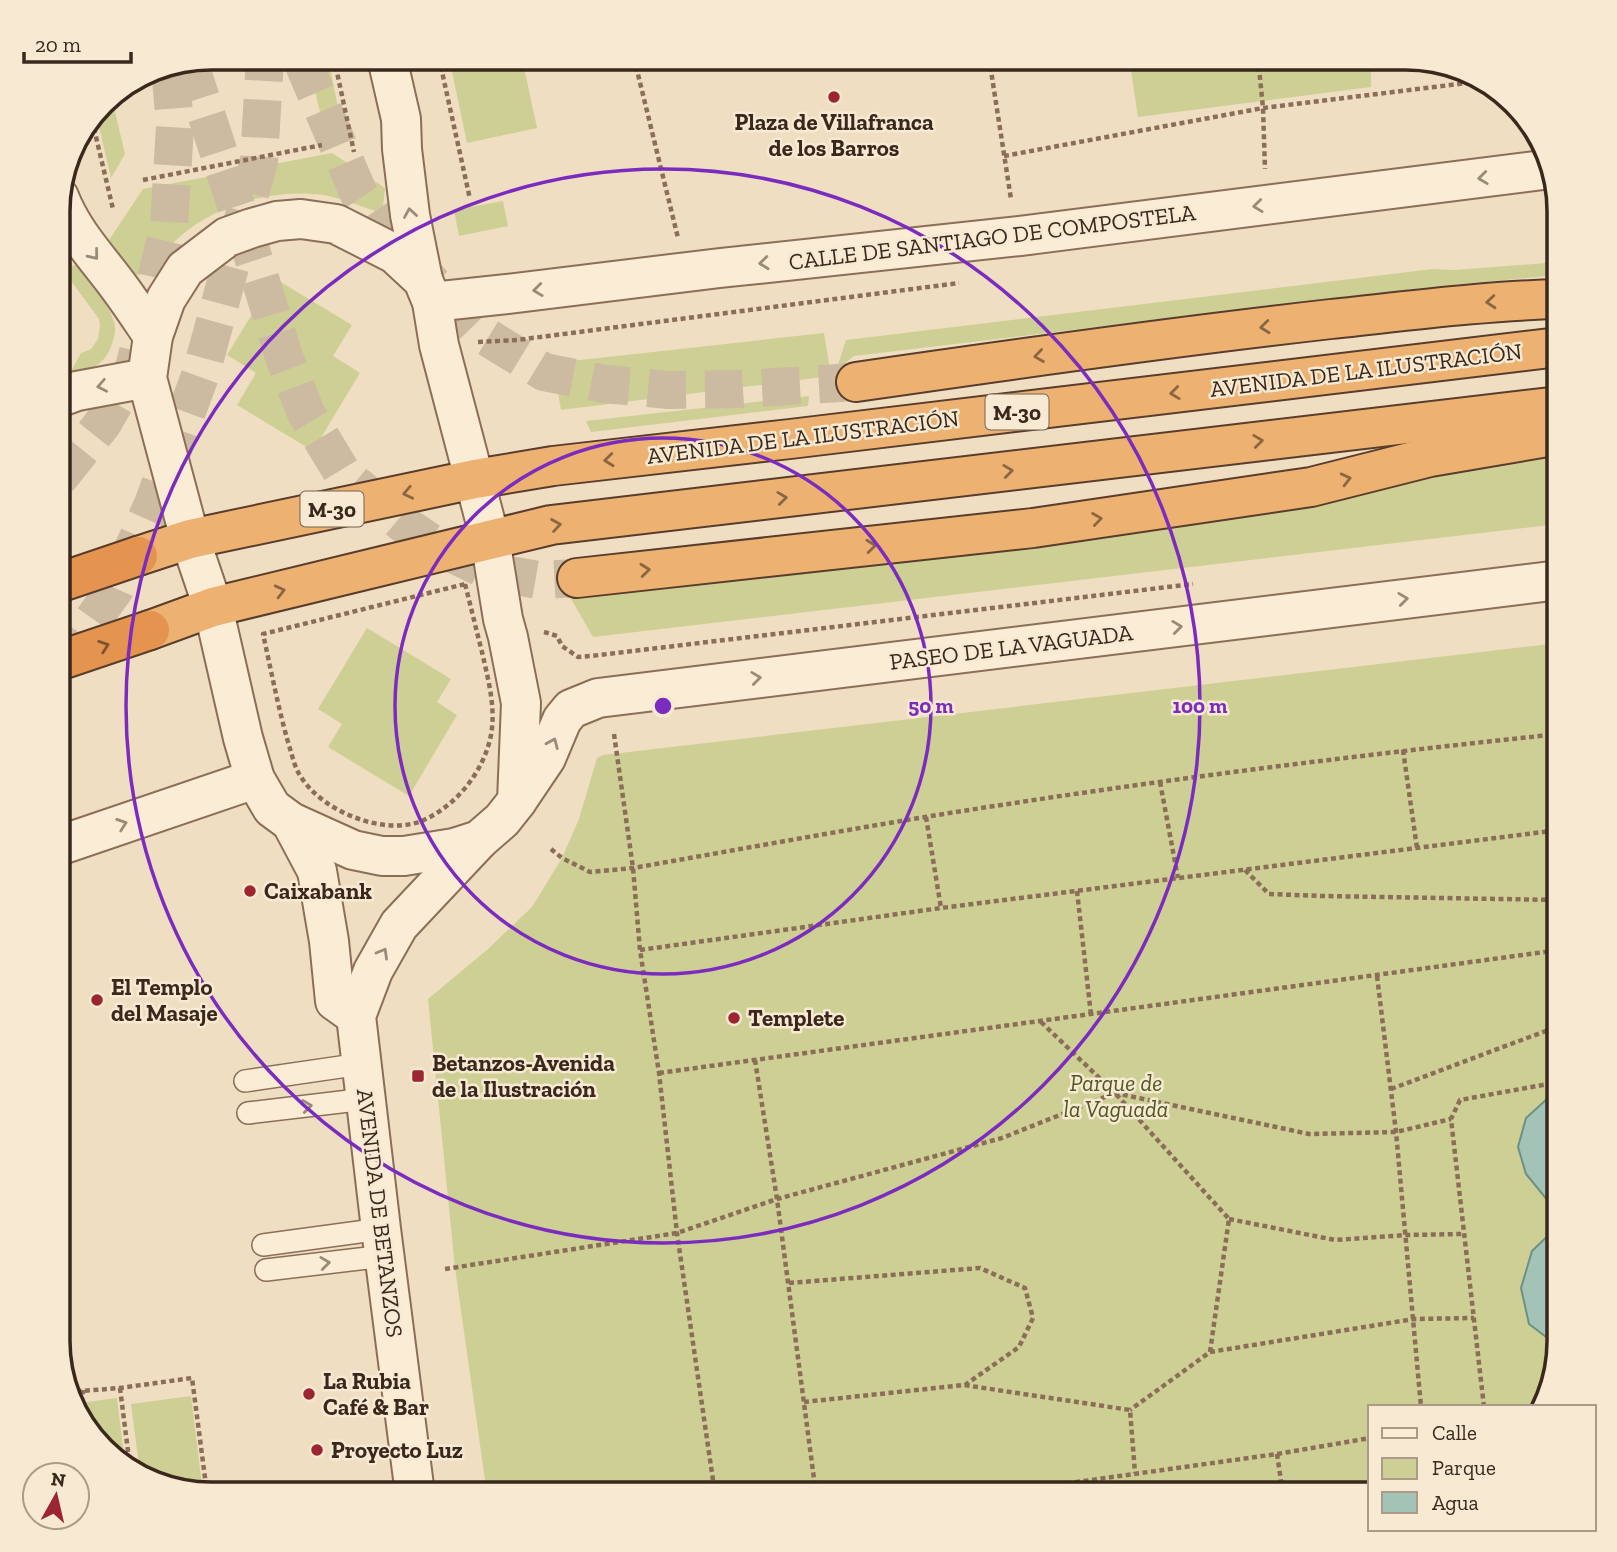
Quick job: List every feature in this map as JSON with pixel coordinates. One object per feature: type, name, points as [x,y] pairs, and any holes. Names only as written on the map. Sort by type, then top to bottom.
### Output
[{"type":"highway","points":[[856,382],[1208,333],[1462,305],[1547,299]]},
{"type":"highway","name":"AVENIDA DE LA ILUSTRACIÓN","points":[[70,579],[190,539],[475,479],[553,466],[1547,347]]},
{"type":"highway","points":[[70,658],[213,607],[551,525],[1547,407]]},
{"type":"highway","points":[[578,578],[1032,528],[1311,487],[1430,457],[1547,437]]},
{"type":"street","points":[[390,70],[401,119],[410,215],[439,345],[490,539],[492,632],[521,703],[517,800]]},
{"type":"street","name":"CALLE DE SANTIAGO DE COMPOSTELA","points":[[427,291],[686,273],[1020,236],[1541,170]]},
{"type":"street","points":[[70,219],[82,240],[153,337]]},
{"type":"street","points":[[427,291],[395,254],[336,224],[301,219],[252,228],[227,237],[185,269],[166,299],[153,337],[147,378],[190,539],[213,607],[243,738],[255,779],[272,808],[291,822],[353,850],[382,856],[426,853],[479,840]]},
{"type":"street","points":[[70,394],[147,378]]},
{"type":"street","name":"PASEO DE LA VAGUADA","points":[[479,840],[502,820],[517,800],[546,758],[562,720],[571,709],[598,698],[1547,581]]},
{"type":"street","points":[[70,842],[255,779]]},
{"type":"street","points":[[291,822],[317,871],[329,941],[335,1001],[356,1016]]},
{"type":"street","name":"AVENIDA DE BETANZOS","points":[[413,1482],[356,1016],[373,971],[399,925],[479,840]]},
{"type":"lane","points":[[245,1081],[363,1082]]},
{"type":"lane","points":[[248,1113],[363,1082]]},
{"type":"lane","points":[[262,1245],[383,1242]]},
{"type":"lane","points":[[266,1270],[383,1242]]},
{"type":"path","points":[[337,70],[354,152]]},
{"type":"path","points":[[442,70],[470,199]]},
{"type":"path","points":[[637,70],[686,273]]},
{"type":"path","points":[[991,70],[1010,193],[1020,236]]},
{"type":"path","points":[[1259,70],[1266,205]]},
{"type":"path","points":[[1004,156],[1263,108],[1465,83]]},
{"type":"path","points":[[95,132],[113,209]]},
{"type":"path","points":[[142,180],[322,145]]},
{"type":"path","points":[[492,632],[524,629],[546,632],[557,636],[562,646],[578,657],[1200,583]]},
{"type":"path","points":[[465,584],[492,632],[493,719],[486,754],[474,775],[445,808],[422,820],[407,824],[384,824],[346,814],[310,789],[295,764],[263,634],[465,584]]},
{"type":"path","points":[[614,734],[633,868],[640,950],[659,1073],[677,1233],[713,1482]]},
{"type":"path","points":[[551,849],[562,858],[590,872],[633,868],[926,817],[1160,782],[1403,750],[1547,735]]},
{"type":"path","points":[[1403,750],[1417,848]]},
{"type":"path","points":[[1160,782],[1178,878]]},
{"type":"path","points":[[926,817],[941,908]]},
{"type":"path","points":[[640,950],[941,908],[1547,832]]},
{"type":"path","points":[[1245,870],[1269,894],[1547,900]]},
{"type":"path","points":[[1077,891],[1091,1015]]},
{"type":"path","points":[[659,1073],[1547,952]]},
{"type":"path","points":[[1377,976],[1396,1132],[1422,1405]]},
{"type":"path","points":[[1040,1021],[1115,1093],[1229,1219],[1335,1240],[1464,1234]]},
{"type":"path","points":[[1391,1089],[1547,1030]]},
{"type":"path","points":[[755,1060],[789,1283],[814,1482]]},
{"type":"path","points":[[1484,1405],[1451,1119],[1461,1100],[1547,1084]]},
{"type":"path","points":[[445,1269],[677,1233],[777,1199],[1002,1138],[1115,1093],[1309,1135],[1396,1132],[1451,1119]]},
{"type":"path","points":[[1209,1352],[1229,1219]]},
{"type":"path","points":[[789,1283],[980,1268],[1025,1288],[1033,1318],[1019,1346],[964,1385]]},
{"type":"path","points":[[804,1402],[964,1385],[1130,1410],[1209,1352],[1414,1319],[1474,1318]]},
{"type":"path","points":[[79,1391],[192,1378],[206,1482]]},
{"type":"path","points":[[120,1388],[129,1456]]},
{"type":"path","points":[[82,1397],[83,1390]]},
{"type":"path","points":[[1130,1410],[1135,1473]]},
{"type":"path","points":[[1075,1482],[1368,1438]]},
{"type":"path","points":[[1277,1454],[1281,1482]]},
{"type":"green space","points":[[310,70],[330,70],[339,112],[320,112]]},
{"type":"green space","points":[[452,70],[525,70],[537,128],[467,143]]},
{"type":"green space","points":[[1131,70],[1371,70],[1371,87],[1138,117]]},
{"type":"green space","points":[[114,108],[125,154],[111,178],[99,125]]},
{"type":"green space","points":[[332,153],[385,188],[383,206],[375,211],[329,196],[304,193],[245,202],[208,217],[191,228],[172,244],[149,274],[135,275],[109,240],[143,189]]},
{"type":"green space","points":[[503,201],[508,226],[459,236],[454,210]]},
{"type":"green space","points":[[1547,263],[1547,276],[1432,287],[854,356],[836,371],[846,340],[1433,269],[1455,270]]},
{"type":"green space","points":[[78,265],[98,293],[108,308],[115,332],[110,349],[102,361],[70,375],[81,353],[91,349],[98,339],[100,325],[99,319],[70,280],[70,266]]},
{"type":"green space","points":[[274,278],[352,325],[333,356],[360,373],[313,451],[237,405],[256,373],[227,355]]},
{"type":"green space","points":[[824,333],[831,376],[561,410],[553,363]]},
{"type":"green space","points":[[809,396],[808,406],[591,432],[586,421]]},
{"type":"green space","points":[[1547,452],[1547,525],[593,637],[571,599],[841,567]]},
{"type":"green space","points":[[367,628],[451,679],[437,702],[457,715],[409,796],[328,747],[342,724],[318,709]]},
{"type":"green space","name":"Parque de la Vaguada","points":[[1547,644],[1547,1341],[1542,1377],[1531,1405],[1368,1405],[1368,1482],[485,1482],[455,1268],[428,999],[488,949],[532,907],[562,858],[579,819],[597,758],[603,755]]},
{"type":"green space","points":[[191,1396],[202,1481],[175,1477],[138,1461],[131,1404]]},
{"type":"green space","points":[[117,1398],[124,1452],[99,1427],[85,1402]]},
{"type":"water","points":[[1547,1099],[1547,1200],[1526,1174],[1518,1147],[1526,1118]]},
{"type":"water","points":[[1547,1237],[1547,1338],[1529,1324],[1521,1288],[1532,1251]]},
{"type":"tunnel","points":[[70,650],[115,589],[153,504],[201,373],[259,161],[264,70]]},
{"type":"tunnel","points":[[306,70],[359,194],[391,241],[482,334],[544,372],[605,384],[669,390],[856,382]]},
{"type":"tunnel","points":[[192,71],[284,357],[306,413],[343,474],[402,523],[436,546],[482,568],[538,580],[577,578]]},
{"type":"tunnel","points":[[70,464],[103,423],[134,368],[169,226],[175,126],[171,76]]},
{"type":"place","name":"Plaza de Villafranca de los Barros","points":[[834,97]]},
{"type":"place","name":"Caixabank","points":[[250,891]]},
{"type":"place","name":"El Templo del Masaje","points":[[97,1000]]},
{"type":"place","name":"Templete","points":[[734,1018]]},
{"type":"place","name":"Betanzos-Avenida de la Ilustración","points":[[418,1076]]},
{"type":"place","name":"La Rubia Café & Bar","points":[[309,1394]]},
{"type":"place","name":"Proyecto Luz","points":[[317,1450]]}]
